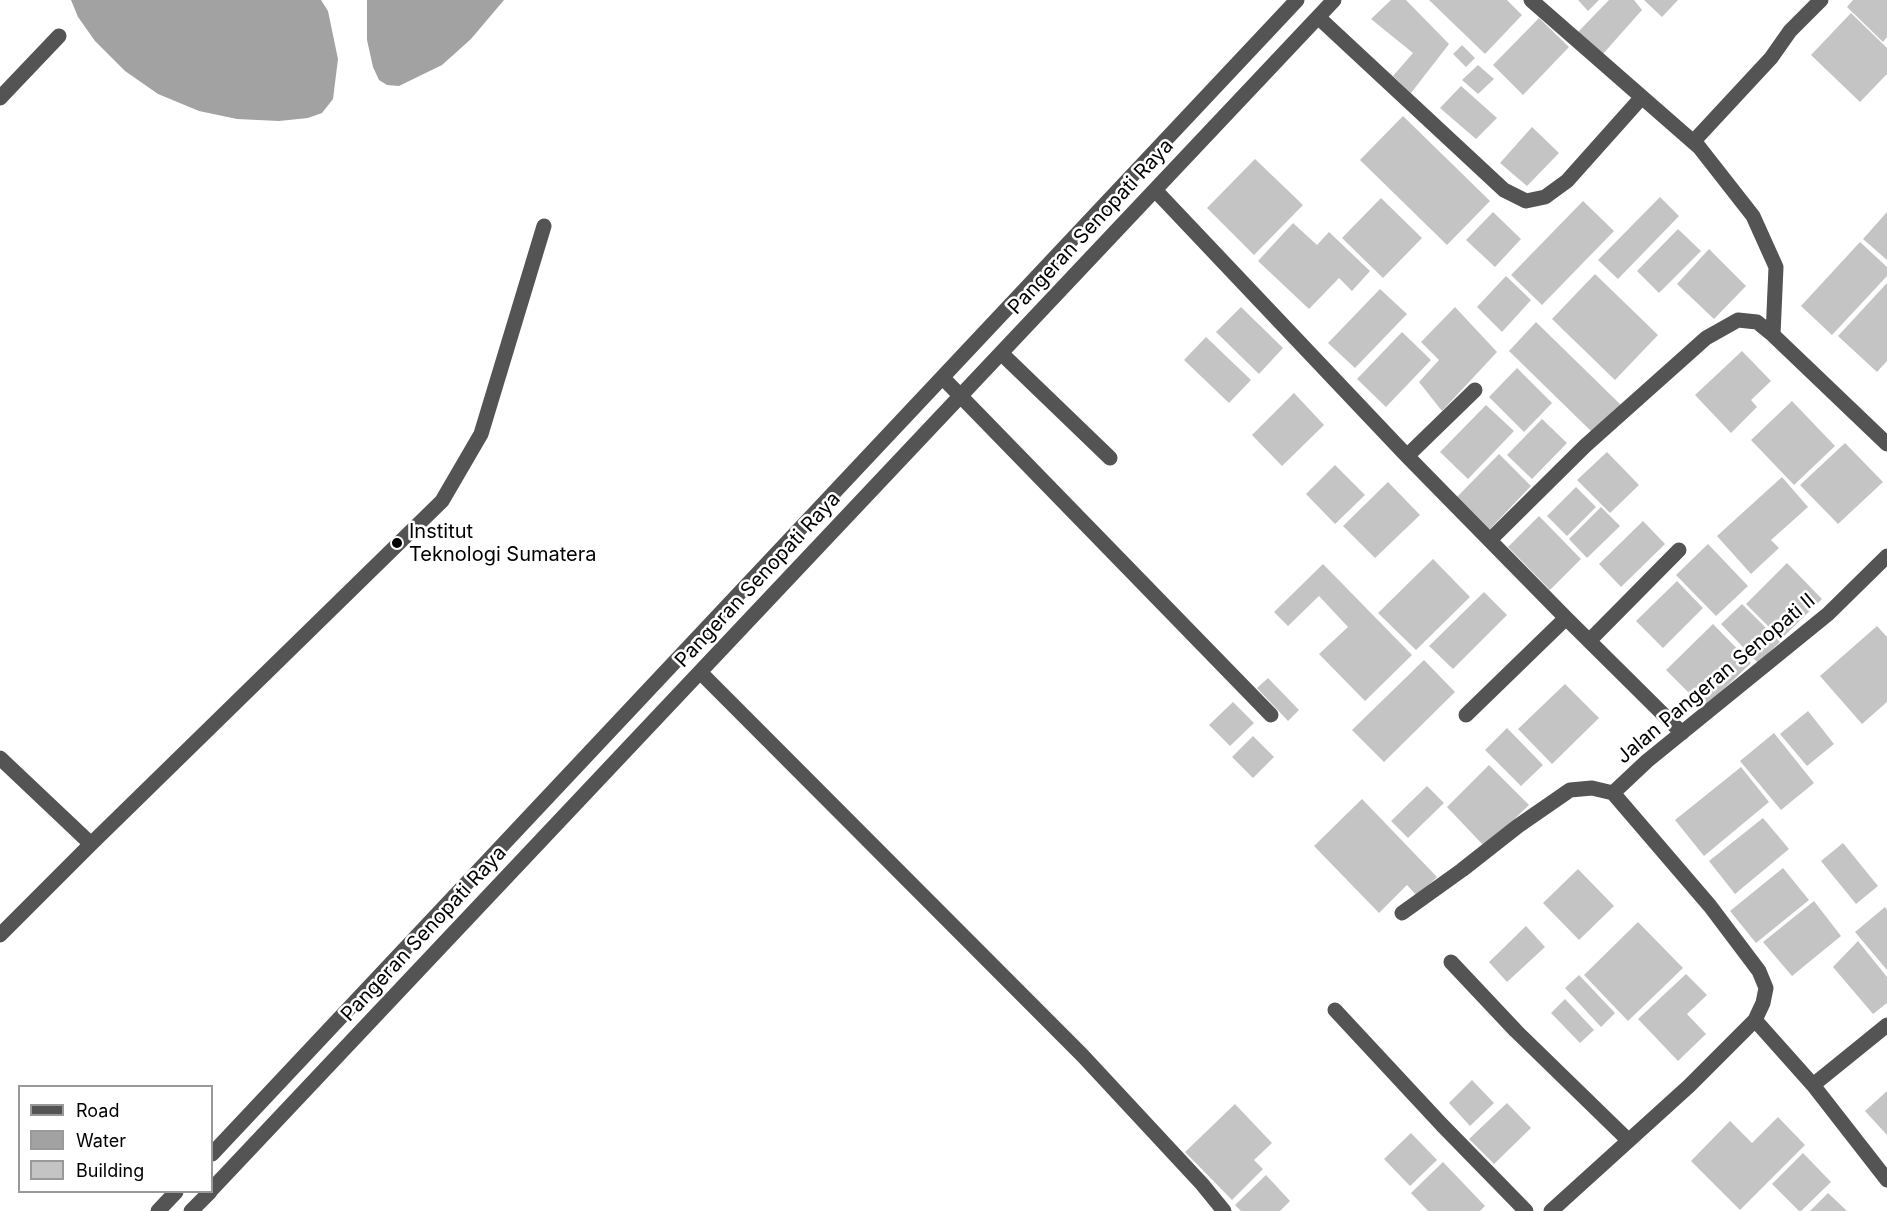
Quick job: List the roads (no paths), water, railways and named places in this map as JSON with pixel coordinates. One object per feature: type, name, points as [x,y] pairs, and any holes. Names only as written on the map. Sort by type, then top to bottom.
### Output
[{"type":"street","name":"Pangeran Senopati Raya","points":[[213,1153],[1297,0]]},
{"type":"street","name":"Pangeran Senopati Raya","points":[[213,1188],[1334,0]]},
{"type":"street","points":[[1531,0],[1700,147],[1754,216],[1776,267],[1773,334]]},
{"type":"street","points":[[1693,142],[1821,0]]},
{"type":"street","points":[[1318,17],[1504,190],[1526,201],[1545,197],[1567,181],[1642,97]]},
{"type":"street","points":[[0,98],[59,36]]},
{"type":"street","points":[[1155,190],[1407,456],[1682,733]]},
{"type":"street","points":[[0,935],[442,501],[481,434],[544,226]]},
{"type":"street","points":[[1490,540],[1585,446],[1706,338],[1738,320],[1757,322],[1773,334],[1887,444]]},
{"type":"street","points":[[1001,353],[1110,458]]},
{"type":"street","points":[[943,378],[1271,715]]},
{"type":"street","points":[[1407,456],[1475,390]]},
{"type":"street","points":[[1589,641],[1679,550]]},
{"type":"street","name":"Jalan Pangeran Senopati II","points":[[1755,1020],[1763,1003],[1766,987],[1759,971],[1710,906],[1613,793],[1647,761],[1828,614],[1887,556]]},
{"type":"street","points":[[1466,715],[1566,618]]},
{"type":"street","points":[[700,672],[1083,1056],[1202,1184],[1224,1211]]},
{"type":"street","points":[[0,758],[91,844]]},
{"type":"street","points":[[1402,913],[1570,789],[1592,788],[1613,793]]},
{"type":"street","points":[[1451,962],[1516,1031],[1628,1140]]},
{"type":"street","points":[[1335,1010],[1526,1211]]},
{"type":"street","points":[[1551,1211],[1689,1086],[1755,1020],[1814,1085],[1887,1180]]},
{"type":"street","points":[[1814,1085],[1887,1025]]},
{"type":"street","points":[[158,1211],[174,1193]]},
{"type":"street","name":"Pangeran Senopati Raya","points":[[191,1211],[208,1193]]},
{"type":"water","points":[[71,0],[321,0],[328,11],[338,59],[333,99],[322,113],[308,118],[279,121],[237,119],[199,111],[158,94],[125,71],[95,41],[78,17]]},
{"type":"water","points":[[367,0],[504,0],[471,39],[442,65],[399,86],[387,85],[379,80],[373,67],[367,40]]},
{"type":"place","name":"Institut Teknologi Sumatera","points":[[397,543]]}]
